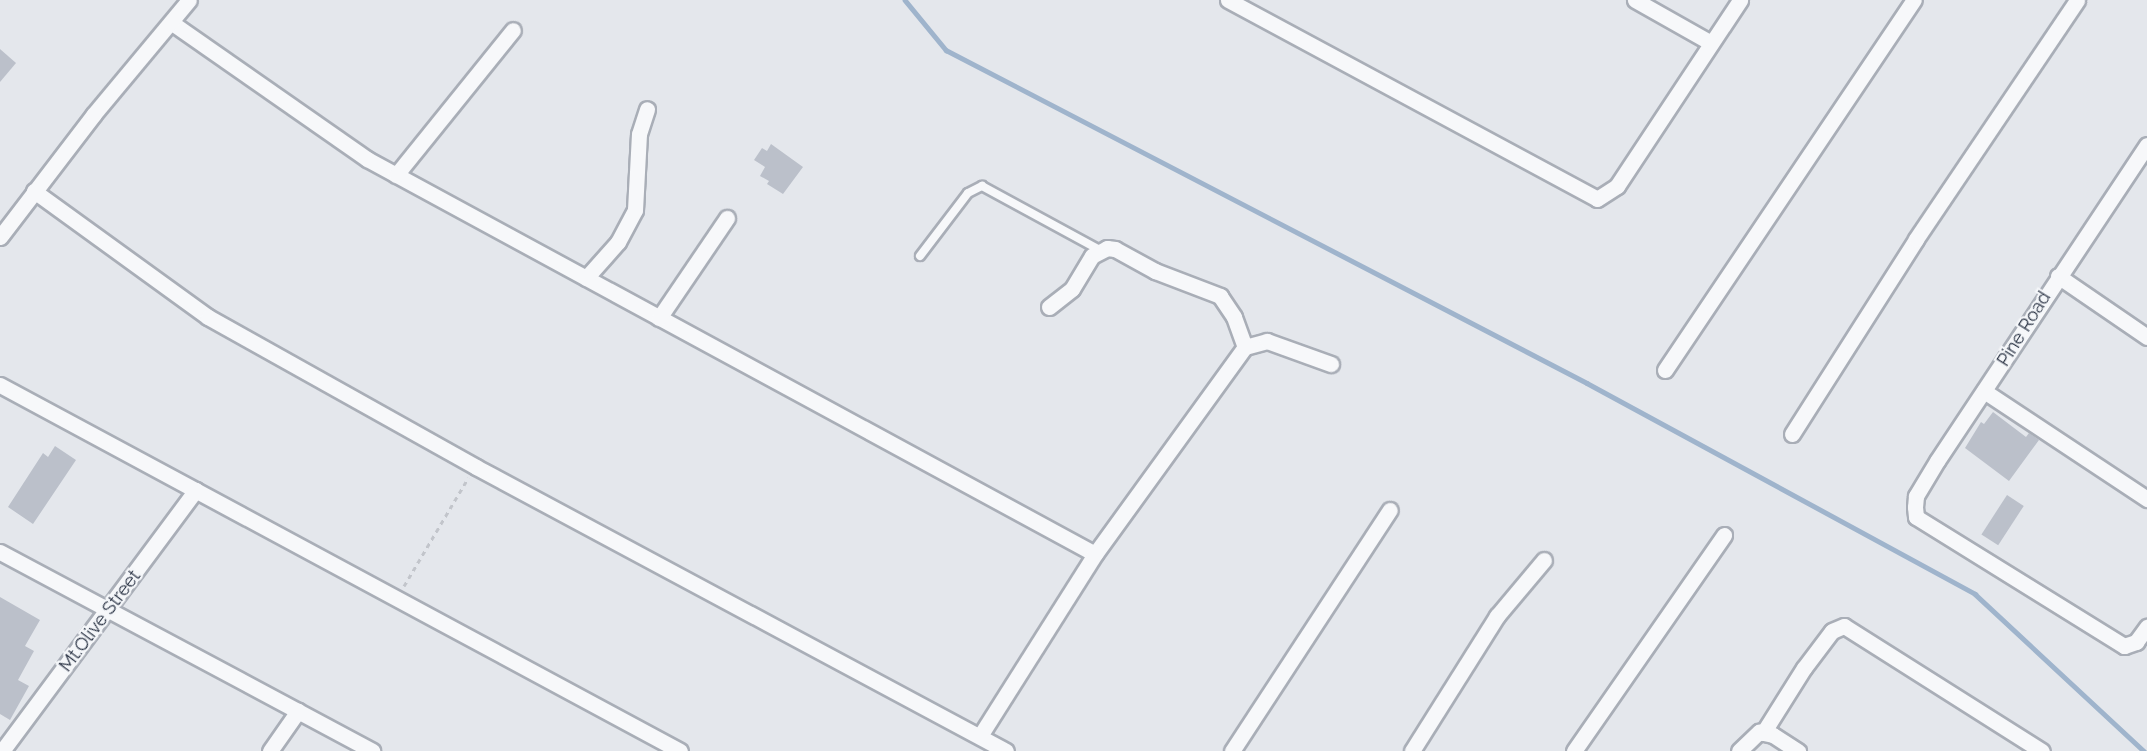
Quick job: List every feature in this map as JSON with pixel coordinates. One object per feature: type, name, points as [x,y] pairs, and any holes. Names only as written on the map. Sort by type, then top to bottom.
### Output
[{"type":"street","points":[[0,237],[93,114],[172,23],[189,0]]},
{"type":"street","points":[[1228,0],[1597,199],[1617,186],[1740,0]]},
{"type":"street","points":[[1635,0],[1711,43]]},
{"type":"street","points":[[1665,370],[1914,0]]},
{"type":"street","points":[[1792,434],[1916,239],[2078,0]]},
{"type":"street","points":[[172,23],[342,143],[396,175],[1095,554]]},
{"type":"street","points":[[396,175],[513,30]]},
{"type":"street","points":[[586,278],[618,242],[635,210],[639,134],[647,109]]},
{"type":"street","name":"Pine Road","points":[[2147,146],[2142,163],[2058,276],[1916,496],[1916,517],[2124,646],[2136,642],[2147,627]]},
{"type":"street","points":[[34,191],[208,317],[476,466],[1006,751]]},
{"type":"street","points":[[659,318],[727,218]]},
{"type":"street","points":[[1049,306],[1072,289],[1100,250],[1115,249],[1155,271],[1220,296],[1234,317],[1245,347]]},
{"type":"street","points":[[2058,276],[2147,337]]},
{"type":"street","points":[[980,736],[1095,554],[1245,347],[1267,342],[1331,364]]},
{"type":"street","points":[[0,385],[680,751]]},
{"type":"street","points":[[1984,391],[2147,499]]},
{"type":"street","name":"Mt.Olive Street","points":[[3,751],[110,610],[196,490]]},
{"type":"street","points":[[1232,751],[1390,510]]},
{"type":"street","points":[[1574,751],[1724,535]]},
{"type":"street","points":[[0,552],[372,751]]},
{"type":"street","points":[[1412,751],[1497,616],[1544,560]]},
{"type":"street","points":[[1763,733],[1832,631],[1849,626],[1885,654],[2042,751]]},
{"type":"street","points":[[270,751],[298,711]]},
{"type":"street","points":[[1739,751],[1756,734],[1763,733],[1798,751]]},
{"type":"lane","points":[[920,256],[968,193],[982,186],[1100,250]]},
{"type":"path","points":[[396,598],[476,466]]},
{"type":"building","points":[[0,49],[16,63],[0,82]]},
{"type":"building","points":[[771,144],[803,167],[783,194],[767,184],[769,181],[760,176],[765,167],[754,160],[762,148],[767,151]]},
{"type":"building","points":[[1993,412],[2026,437],[2029,433],[2039,440],[2009,481],[1965,448],[1981,422],[1984,424]]},
{"type":"building","points":[[55,446],[76,460],[33,524],[8,507],[43,453],[48,457]]},
{"type":"building","points":[[2007,495],[2024,506],[1998,545],[1981,534]]},
{"type":"building","points":[[0,597],[40,620],[25,646],[34,651],[18,680],[29,686],[10,720],[0,714]]},
{"type":"waterway","points":[[905,0],[946,50],[1587,383],[1975,594],[2144,751]]}]
